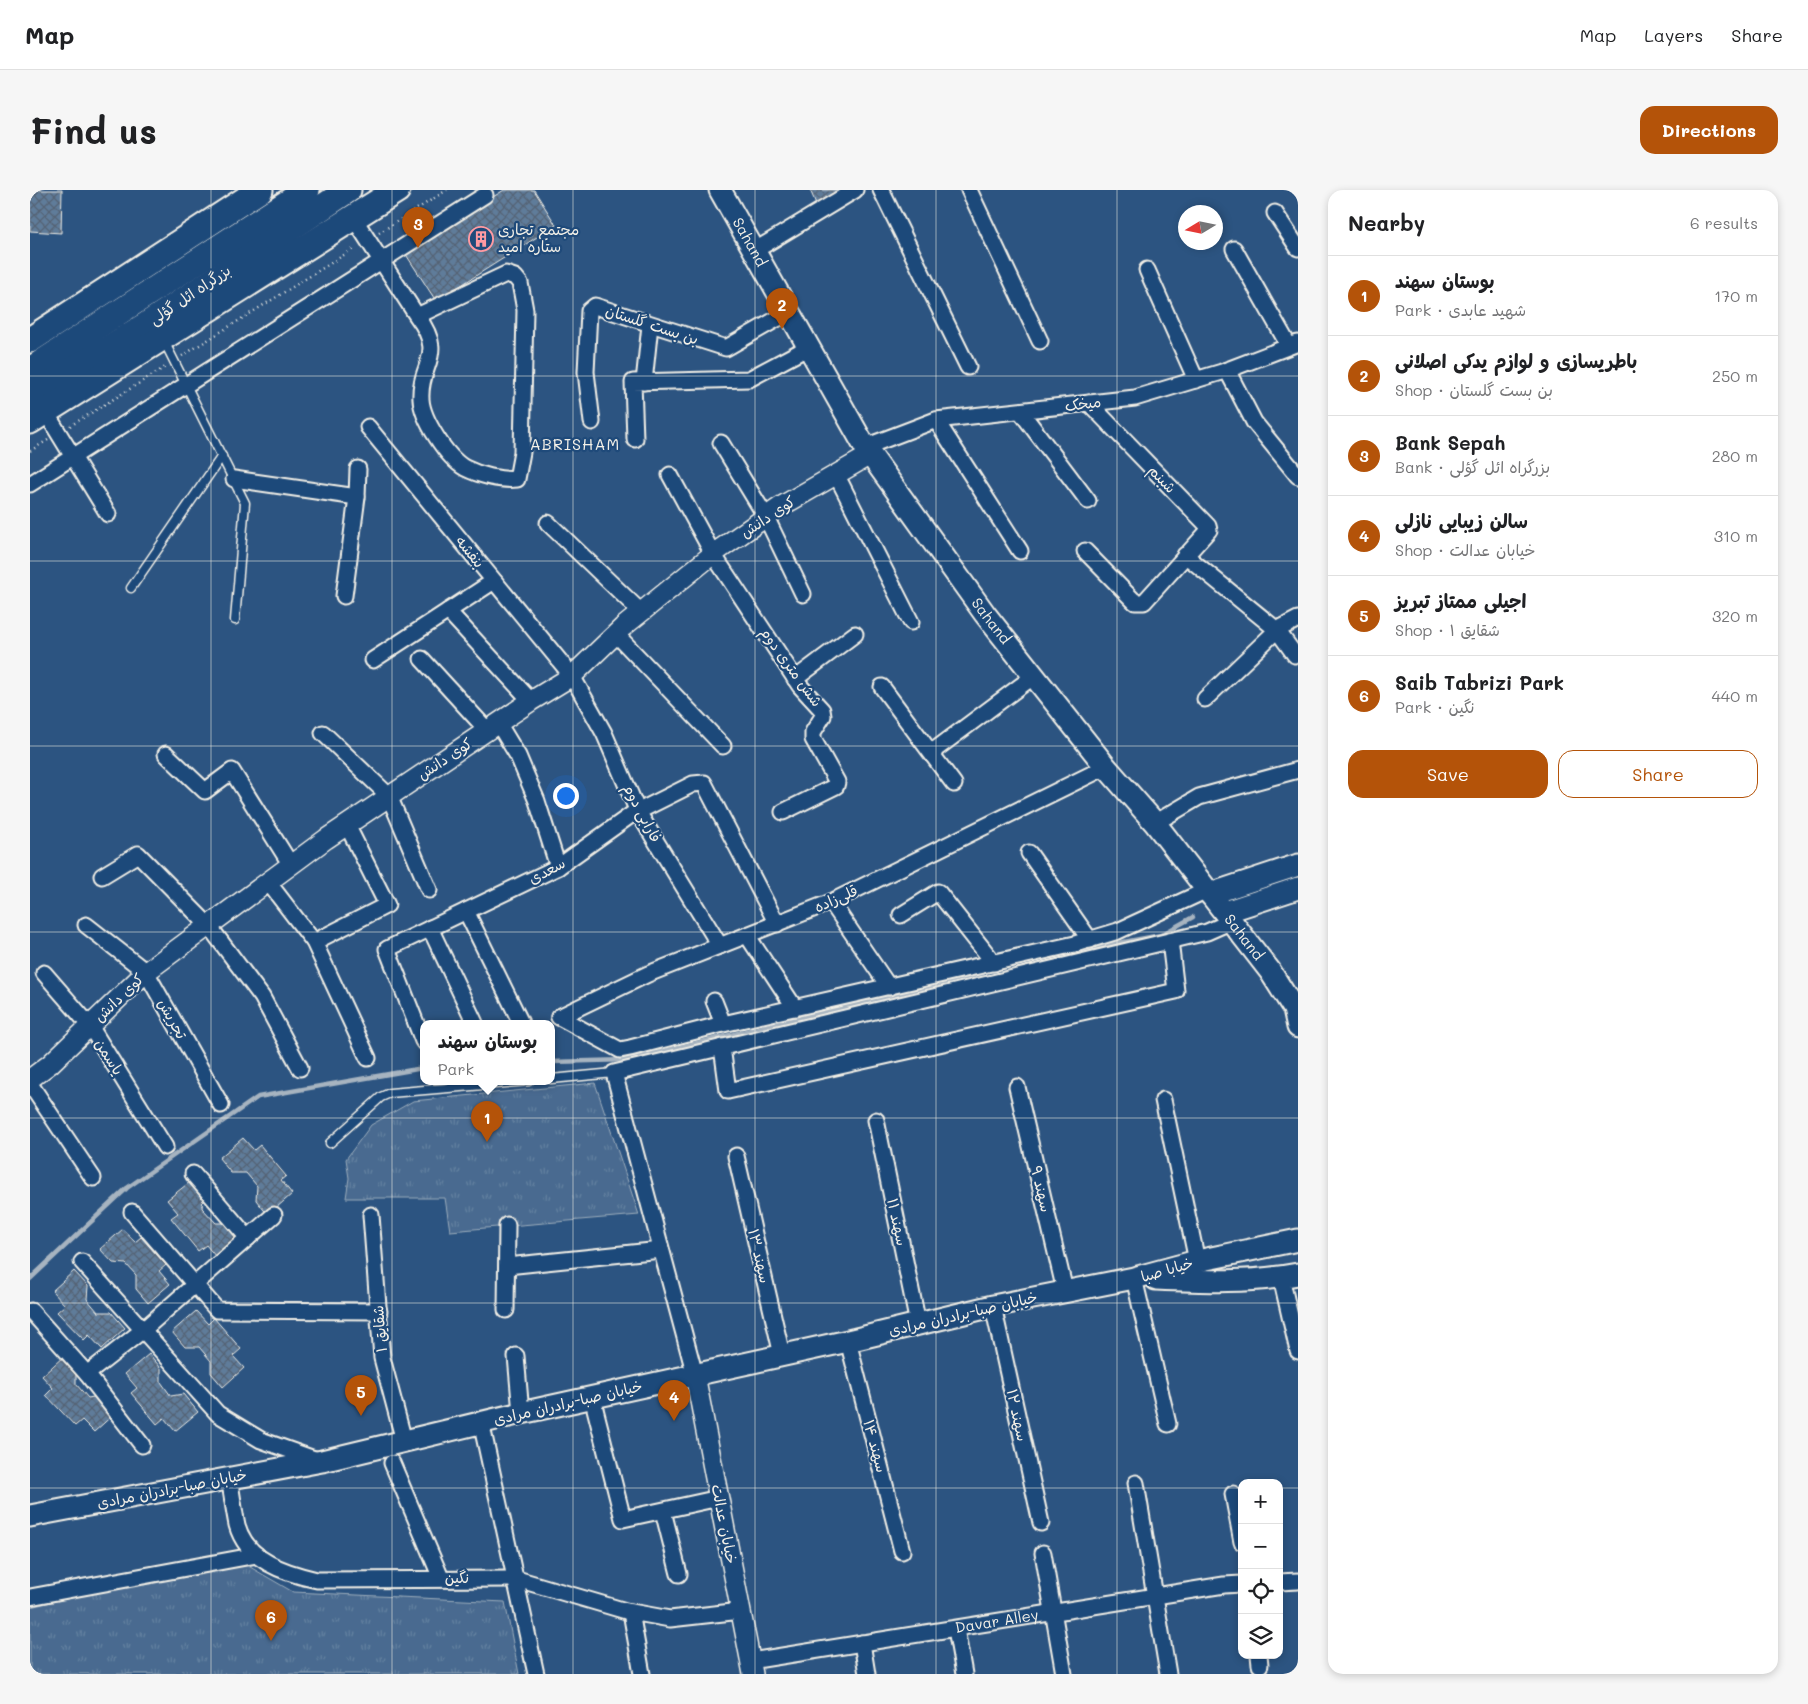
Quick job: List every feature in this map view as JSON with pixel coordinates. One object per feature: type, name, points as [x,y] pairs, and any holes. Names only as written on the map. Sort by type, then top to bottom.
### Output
[{"type":"highway","points":[[30,340],[260,190]]},
{"type":"highway","name":"بزرگراه ائل گؤلی","points":[[30,370],[307,190]]},
{"type":"highway","name":"بزرگراه ائل گؤلی","points":[[35,409],[146,325],[348,190]]},
{"type":"highway","points":[[35,409],[162,336],[397,190]]},
{"type":"main road","name":"Sahand","points":[[720,190],[868,451],[985,614],[1106,767],[1155,823],[1270,970],[1294,1009],[1298,1027]]},
{"type":"main road","points":[[1209,892],[1298,865]]},
{"type":"main road","points":[[1228,917],[1298,888]]},
{"type":"main road","name":"خیابا صبا","points":[[1134,1278],[1197,1261],[1298,1240]]},
{"type":"main road","name":"خیابا صبا","points":[[1134,1278],[1211,1281],[1290,1276]]},
{"type":"main road","name":"خیابان صبا-برادران مرادی","points":[[30,1516],[322,1462],[521,1412],[782,1356],[993,1306],[1134,1278]]},
{"type":"street","points":[[754,251],[855,190]]},
{"type":"street","points":[[881,190],[968,367]]},
{"type":"street","points":[[969,190],[1040,341]]},
{"type":"street","points":[[30,484],[485,195]]},
{"type":"street","points":[[1275,213],[1298,248]]},
{"type":"street","points":[[353,217],[426,331],[432,350],[431,359],[423,379],[421,399],[432,429],[449,454],[464,467],[491,477],[517,479],[522,452],[525,310],[520,283],[515,277],[506,274],[417,316]]},
{"type":"street","points":[[1234,249],[1294,345]]},
{"type":"street","points":[[1147,270],[1196,380]]},
{"type":"street","name":"بن بست گلستان","points":[[592,422],[586,372],[589,311],[595,306],[726,348],[789,312]]},
{"type":"street","points":[[644,382],[650,325]]},
{"type":"street","name":"میخک","points":[[868,451],[936,420],[1135,398],[1227,370],[1294,345]]},
{"type":"street","points":[[635,439],[632,385],[636,381],[749,379],[809,347]]},
{"type":"street","points":[[1227,370],[1254,422],[1298,476]]},
{"type":"street","name":"شبنم","points":[[1085,551],[1135,602],[1139,603],[1144,602],[1185,555],[1208,534],[1208,526],[1089,403]]},
{"type":"street","points":[[35,409],[58,433],[108,514]]},
{"type":"street","points":[[1021,412],[1088,501]]},
{"type":"street","points":[[936,420],[1020,551]]},
{"type":"street","name":"بنفشه","points":[[368,428],[572,676]]},
{"type":"street","points":[[721,443],[766,517],[803,594]]},
{"type":"street","name":"کوی دانش","points":[[30,1078],[50,1064],[146,972],[347,825],[531,701],[572,676],[641,612],[713,554],[868,451]]},
{"type":"street","points":[[344,596],[357,497],[358,469]]},
{"type":"street","name":"شش متری دوم","points":[[670,474],[713,554],[796,678],[822,710],[823,716],[813,732],[813,738],[837,782],[836,786],[783,812]]},
{"type":"street","points":[[836,474],[911,622]]},
{"type":"street","points":[[234,480],[357,497]]},
{"type":"street","points":[[548,523],[641,612]]},
{"type":"street","points":[[1185,555],[1277,630],[1295,655]]},
{"type":"street","points":[[373,660],[494,581]]},
{"type":"street","points":[[448,611],[531,701]]},
{"type":"street","points":[[1205,699],[1277,630],[1298,619]]},
{"type":"street","points":[[616,634],[723,746]]},
{"type":"street","points":[[796,678],[854,634]]},
{"type":"street","points":[[422,659],[492,727],[518,756],[537,801],[558,867]]},
{"type":"street","name":"فارابی دوم","points":[[572,676],[604,733],[638,812],[720,946]]},
{"type":"street","points":[[932,752],[1034,676]]},
{"type":"street","points":[[882,687],[954,784]]},
{"type":"street","points":[[323,733],[389,796],[429,890]]},
{"type":"street","points":[[166,754],[205,791],[232,771],[291,865]]},
{"type":"street","name":"قلی‌زاده","points":[[723,1024],[620,1050],[559,1017],[648,974],[831,902],[1106,767]]},
{"type":"street","points":[[1155,823],[1199,797],[1298,770]]},
{"type":"street","name":"سعدی","points":[[420,1033],[387,949],[558,867],[638,812],[693,784],[704,783],[777,924]]},
{"type":"street","points":[[314,942],[387,905],[347,825]]},
{"type":"street","points":[[1029,853],[1090,940]]},
{"type":"street","points":[[102,876],[138,854],[209,926],[262,997],[300,1068]]},
{"type":"street","points":[[268,882],[314,942],[368,1058]]},
{"type":"street","points":[[901,915],[938,892],[994,963]]},
{"type":"street","points":[[714,1001],[723,1024],[1090,940],[1118,931],[1209,892]]},
{"type":"street","points":[[831,902],[889,987]]},
{"type":"street","points":[[466,911],[520,1020]]},
{"type":"street","points":[[695,1375],[614,1073],[1207,932],[1228,917]]},
{"type":"street","name":"تجریش","points":[[86,925],[146,972],[221,1105]]},
{"type":"street","points":[[430,928],[474,1020]]},
{"type":"street","points":[[747,935],[795,1008]]},
{"type":"street","points":[[722,1047],[728,1090],[1176,991],[1170,941]]},
{"type":"street","name":"یاسمن","points":[[44,973],[90,1026],[165,1146]]},
{"type":"street","points":[[30,1084],[92,1178]]},
{"type":"street","name":"سهند ۹","points":[[1017,1087],[1065,1291]]},
{"type":"street","points":[[1163,1100],[1197,1261]]},
{"type":"street","name":"سهند ۱۱","points":[[876,1120],[918,1324]]},
{"type":"street","name":"سهند ۱۳","points":[[736,1156],[782,1356]]},
{"type":"street","points":[[193,1174],[248,1238]]},
{"type":"street","points":[[132,1212],[217,1310],[379,1311]]},
{"type":"street","name":"شقایق ۱","points":[[371,1215],[382,1358],[404,1441]]},
{"type":"street","points":[[87,1374],[143,1330],[274,1216]]},
{"type":"street","points":[[506,1310],[507,1225]]},
{"type":"street","points":[[507,1266],[660,1250]]},
{"type":"street","points":[[82,1262],[218,1414],[262,1440],[322,1462]]},
{"type":"street","points":[[1290,1276],[1298,1351]]},
{"type":"street","points":[[1134,1278],[1168,1424]]},
{"type":"street","name":"سهند ۱۲","points":[[993,1306],[1041,1523]]},
{"type":"street","points":[[30,1311],[87,1374],[142,1445]]},
{"type":"street","name":"سهند ۱۴","points":[[848,1341],[902,1551]]},
{"type":"street","points":[[516,1356],[521,1412]]},
{"type":"street","name":"خیابان عدالت","points":[[695,1375],[752,1667]]},
{"type":"street","points":[[592,1397],[622,1519],[719,1498]]},
{"type":"street","points":[[482,1422],[536,1674]]},
{"type":"street","points":[[392,1463],[441,1578]]},
{"type":"street","name":"نگین","points":[[229,1478],[238,1527],[244,1540],[257,1555],[289,1574],[317,1580],[517,1579],[631,1612],[670,1619],[741,1611]]},
{"type":"street","points":[[1136,1483],[1168,1674]]},
{"type":"street","points":[[1233,1494],[1239,1524]]},
{"type":"street","points":[[663,1510],[680,1574]]},
{"type":"street","points":[[1043,1553],[1064,1674]]},
{"type":"street","points":[[30,1597],[257,1555]]},
{"type":"street","points":[[1283,1582],[1298,1581]]},
{"type":"street","name":"Davar Alley","points":[[752,1667],[862,1643],[1154,1596],[1238,1585]]},
{"type":"street","points":[[631,1612],[642,1674]]},
{"type":"street","points":[[956,1629],[964,1674]]},
{"type":"street","points":[[862,1643],[867,1674]]},
{"type":"lane","points":[[162,336],[245,503],[235,620]]},
{"type":"lane","points":[[131,588],[222,456]]},
{"type":"lane","points":[[555,1079],[614,1073]]},
{"type":"lane","points":[[330,1143],[381,1097],[390,1093],[483,1085]]},
{"type":"path","points":[[372,237],[447,190]]},
{"type":"path","points":[[30,451],[356,247]]},
{"type":"green space","points":[[595,1083],[639,1215],[450,1231],[445,1198],[346,1198],[349,1178],[346,1159],[371,1125],[413,1101]]},
{"type":"green space","points":[[238,1560],[293,1592],[505,1602],[519,1674],[30,1674],[30,1607]]},
{"type":"building","points":[[30,190],[62,190],[61,233],[30,231]]},
{"type":"building","name":"مجتمع تجاری ستاره امید","points":[[504,190],[534,190],[556,225],[436,301],[405,253]]},
{"type":"building","points":[[810,190],[857,190],[820,213]]},
{"type":"building","points":[[243,1138],[254,1150],[260,1145],[286,1176],[281,1180],[292,1194],[268,1215],[256,1200],[257,1186],[246,1173],[231,1173],[219,1158]]},
{"type":"building","points":[[191,1181],[203,1196],[202,1208],[216,1223],[228,1223],[240,1238],[216,1257],[206,1245],[198,1251],[171,1218],[178,1213],[167,1200]]},
{"type":"building","points":[[123,1229],[135,1242],[141,1237],[166,1265],[159,1271],[170,1284],[148,1303],[136,1289],[136,1275],[126,1264],[113,1263],[100,1249]]},
{"type":"building","points":[[74,1271],[88,1286],[87,1299],[98,1312],[111,1312],[125,1328],[102,1349],[89,1335],[84,1340],[57,1312],[65,1305],[52,1291]]},
{"type":"building","points":[[196,1311],[208,1324],[214,1318],[241,1349],[233,1356],[244,1368],[223,1387],[211,1373],[211,1361],[199,1347],[185,1347],[172,1332]]},
{"type":"building","points":[[149,1354],[161,1368],[161,1382],[171,1396],[183,1394],[198,1412],[175,1431],[164,1418],[157,1424],[131,1393],[137,1388],[125,1374]]},
{"type":"building","points":[[64,1356],[76,1369],[76,1384],[88,1398],[99,1396],[115,1413],[94,1432],[82,1420],[75,1426],[46,1395],[53,1388],[42,1376]]},
{"type":"waterway","points":[[1076,951],[1161,935],[1193,917]]},
{"type":"waterway","points":[[555,1062],[628,1060],[983,973]]},
{"type":"waterway","points":[[30,1279],[127,1188],[258,1097],[420,1069]]},
{"type":"place","name":"مجتمع تجاری ستاره امید","points":[[481,239]]},
{"type":"place","name":"Bank Sepah","points":[[418,248]]},
{"type":"place","name":"باطریسازی و لوازم یدکی اصلانی","points":[[782,329]]},
{"type":"place","name":"بوستان سهند","points":[[487,1142]]},
{"type":"place","name":"اجیلی ممتاز تبریز","points":[[361,1416]]},
{"type":"place","name":"سالن زیبایی نازلی","points":[[674,1421]]},
{"type":"place","name":"Saib Tabrizi Park","points":[[271,1641]]},
{"type":"district","name":"ABRISHAM","points":[[575,444]]}]
